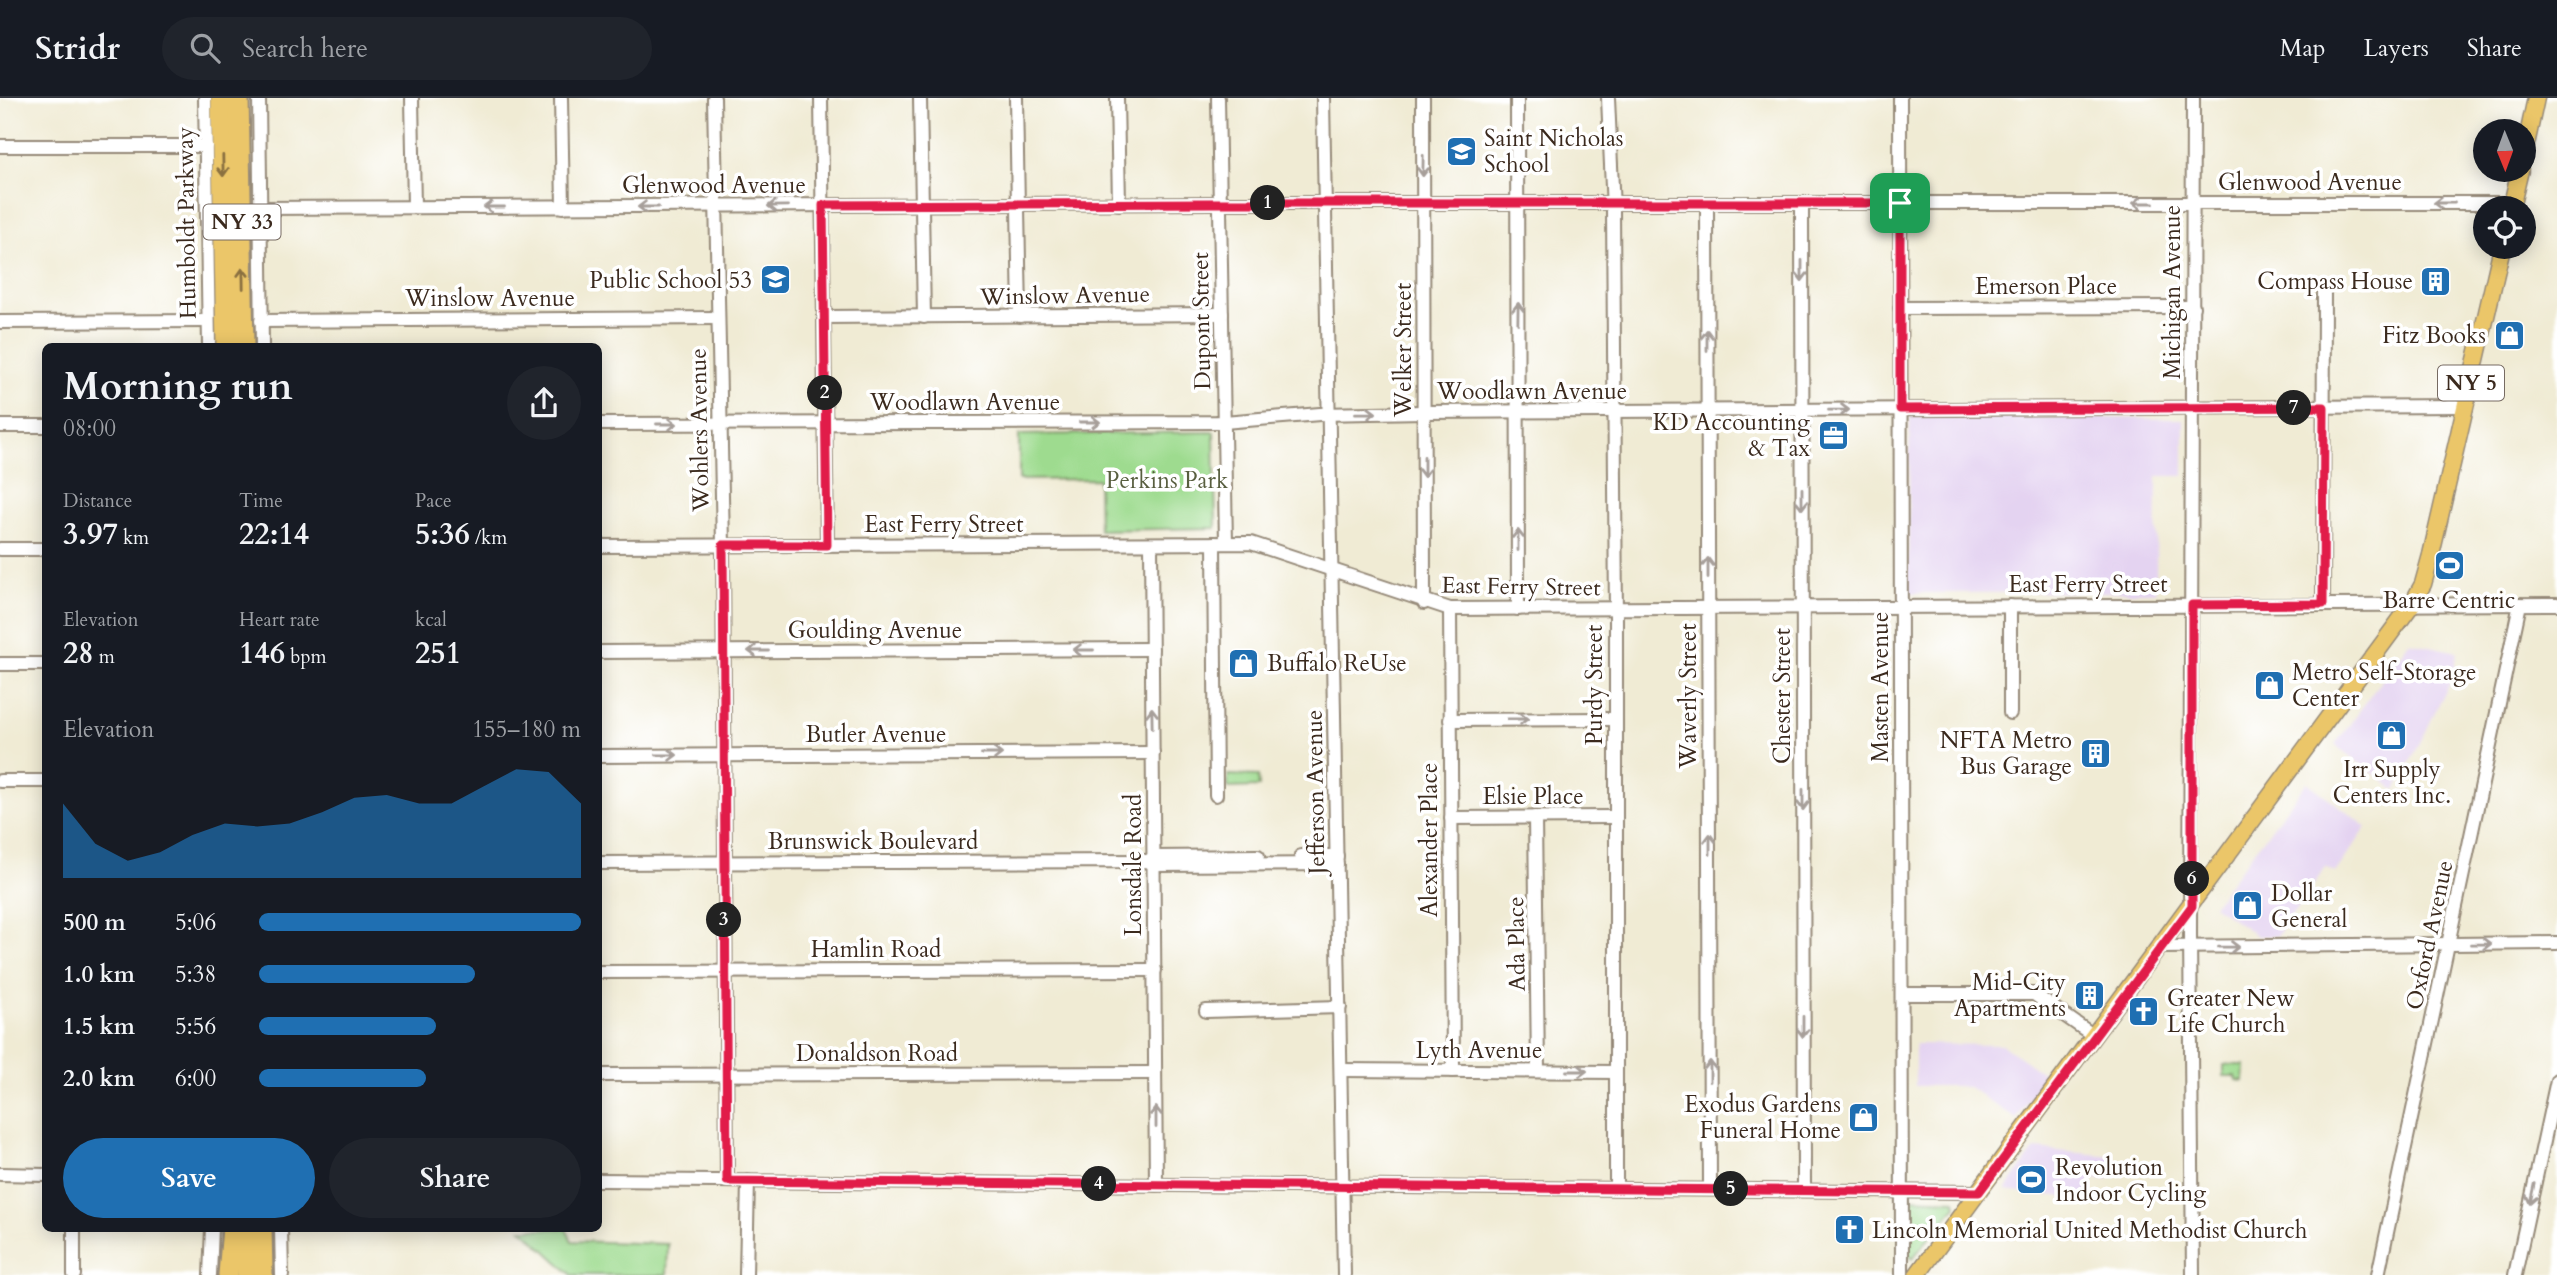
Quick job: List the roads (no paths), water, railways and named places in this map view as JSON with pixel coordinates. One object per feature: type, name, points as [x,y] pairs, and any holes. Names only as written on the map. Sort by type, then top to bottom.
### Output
[{"type":"highway","name":"NY 33","points":[[221,98],[226,343]]},
{"type":"highway","name":"NY 33","points":[[239,98],[244,343]]},
{"type":"highway","points":[[222,1232],[222,1275]]},
{"type":"highway","points":[[228,1275],[232,1232]]},
{"type":"highway","points":[[246,1232],[247,1275]]},
{"type":"highway","points":[[262,1232],[263,1275]]},
{"type":"main road","points":[[2532,119],[2536,98]]},
{"type":"main road","name":"NY 5","points":[[1917,1275],[2192,906],[2412,604],[2428,565],[2499,259]]},
{"type":"street","name":"Humboldt Parkway","points":[[205,98],[209,343]]},
{"type":"street","points":[[259,98],[262,343]]},
{"type":"street","points":[[412,98],[414,207]]},
{"type":"street","points":[[561,98],[562,207]]},
{"type":"street","name":"Wohlers Avenue","points":[[714,98],[723,545],[727,1181]]},
{"type":"street","points":[[821,98],[827,545]]},
{"type":"street","points":[[920,98],[924,317]]},
{"type":"street","points":[[1016,98],[1020,316]]},
{"type":"street","points":[[1117,98],[1119,204]]},
{"type":"street","name":"Dupont Street","points":[[1216,795],[1224,422],[1218,98]]},
{"type":"street","name":"Jefferson Avenue","points":[[1323,98],[1345,1275]]},
{"type":"street","name":"Welker Street","points":[[1423,98],[1424,603]]},
{"type":"street","points":[[1517,98],[1518,609]]},
{"type":"street","name":"Purdy Street","points":[[1608,98],[1616,719],[1616,1188]]},
{"type":"street","name":"Masten Avenue","points":[[1900,98],[1902,1275]]},
{"type":"street","name":"Michigan Avenue","points":[[2193,98],[2190,947],[2193,1275]]},
{"type":"street","points":[[0,146],[206,146]]},
{"type":"street","name":"Glenwood Avenue","points":[[259,208],[1220,203],[2473,205]]},
{"type":"street","name":"Waverly Street","points":[[1707,203],[1710,1189]]},
{"type":"street","name":"Chester Street","points":[[1802,203],[1804,1189]]},
{"type":"street","points":[[2323,604],[2324,292]]},
{"type":"street","name":"Emerson Place","points":[[1900,308],[2193,307]]},
{"type":"street","name":"Winslow Avenue","points":[[824,317],[1222,314]]},
{"type":"street","name":"Winslow Avenue","points":[[261,321],[718,318]]},
{"type":"street","points":[[0,322],[208,321]]},
{"type":"street","name":"Woodlawn Avenue","points":[[602,424],[1224,422],[1328,414],[1424,412],[2466,407]]},
{"type":"street","points":[[0,426],[42,426]]},
{"type":"street","name":"Lonsdale Road","points":[[1151,544],[1156,1185]]},
{"type":"street","name":"East Ferry Street","points":[[602,546],[1258,544],[1424,603],[1450,609],[2557,604]]},
{"type":"street","points":[[0,549],[42,548]]},
{"type":"street","name":"Oxford Avenue","points":[[2378,1275],[2520,604]]},
{"type":"street","points":[[2010,606],[2010,713]]},
{"type":"street","name":"Alexander Place","points":[[1450,609],[1453,1070]]},
{"type":"street","name":"Goulding Avenue","points":[[602,652],[1152,649]]},
{"type":"street","points":[[0,664],[42,664]]},
{"type":"street","points":[[1450,720],[1616,719]]},
{"type":"street","name":"Butler Avenue","points":[[602,756],[1153,753]]},
{"type":"street","points":[[0,781],[42,781]]},
{"type":"street","name":"Ada Place","points":[[1535,817],[1538,1071]]},
{"type":"street","name":"Elsie Place","points":[[1451,818],[1616,817]]},
{"type":"street","name":"Brunswick Boulevard","points":[[602,863],[1337,860]]},
{"type":"street","points":[[2160,947],[2557,943]]},
{"type":"street","name":"Hamlin Road","points":[[602,972],[1155,970]]},
{"type":"street","points":[[1902,994],[2034,993],[2094,1036]]},
{"type":"street","points":[[1206,1010],[1340,1007]]},
{"type":"street","name":"Lyth Avenue","points":[[1341,1070],[1616,1072]]},
{"type":"street","name":"Donaldson Road","points":[[602,1076],[1155,1073]]},
{"type":"street","points":[[2515,1275],[2557,1080]]},
{"type":"street","points":[[0,1174],[42,1175]]},
{"type":"street","points":[[602,1180],[1979,1192]]},
{"type":"street","points":[[746,1275],[748,1181]]},
{"type":"street","points":[[74,1232],[74,1275]]},
{"type":"street","points":[[210,1275],[212,1232]]},
{"type":"street","points":[[281,1232],[282,1275]]},
{"type":"place","name":"Saint Nicholas School","points":[[1461,151]]},
{"type":"place","name":"Public School 53","points":[[775,280]]},
{"type":"place","name":"Compass House","points":[[2436,281]]},
{"type":"place","name":"Fitz Books","points":[[2509,335]]},
{"type":"place","name":"KD Accounting & Tax","points":[[1833,435]]},
{"type":"place","name":"Barre Centric","points":[[2449,566]]},
{"type":"place","name":"Buffalo ReUse","points":[[1244,663]]},
{"type":"place","name":"Metro Self-Storage Center","points":[[2269,685]]},
{"type":"place","name":"Irr Supply Centers Inc.","points":[[2392,735]]},
{"type":"place","name":"NFTA Metro Bus Garage","points":[[2095,753]]},
{"type":"place","name":"Dollar General","points":[[2248,906]]},
{"type":"place","name":"Mid-City Apartments","points":[[2089,995]]},
{"type":"place","name":"Greater New Life Church","points":[[2144,1011]]},
{"type":"place","name":"Exodus Gardens Funeral Home","points":[[1864,1117]]},
{"type":"place","name":"Revolution Indoor Cycling","points":[[2032,1180]]},
{"type":"place","name":"Lincoln Memorial United Methodist Church","points":[[1849,1230]]},
{"type":"park label","name":"Perkins Park","points":[[1167,480]]}]
